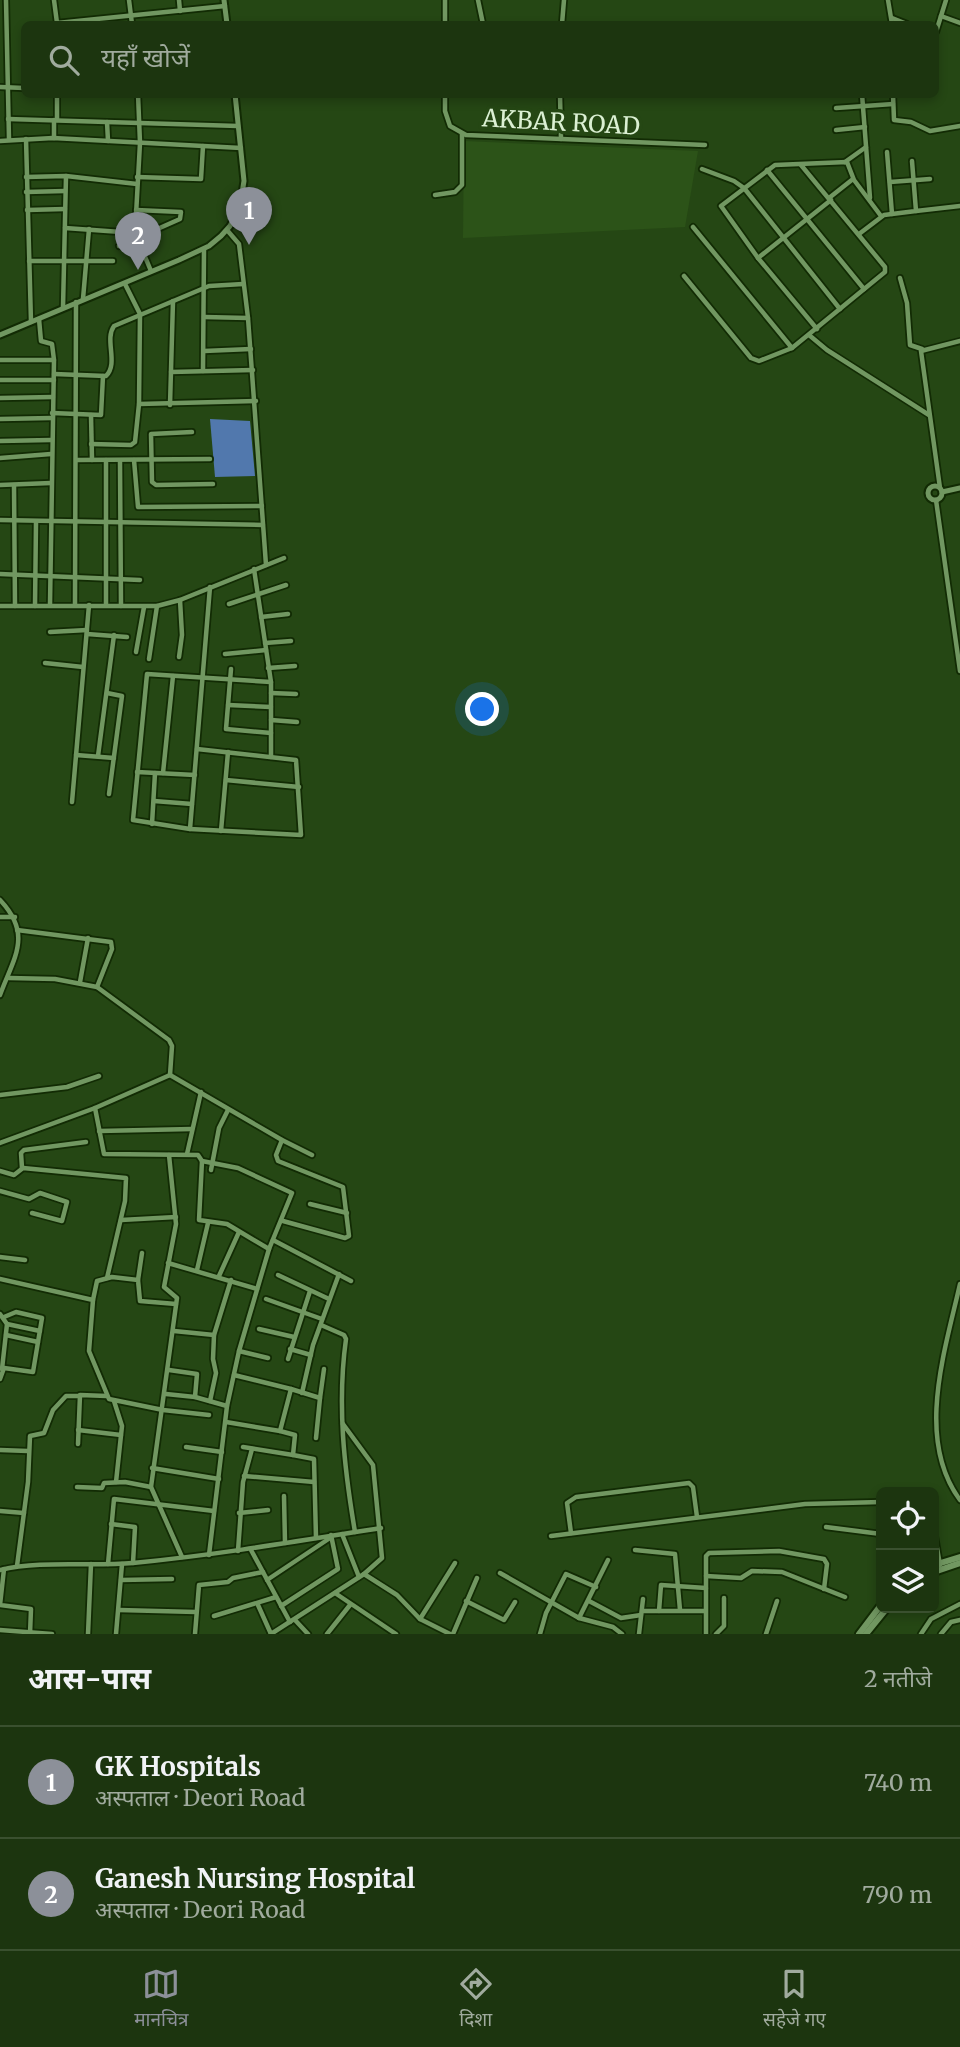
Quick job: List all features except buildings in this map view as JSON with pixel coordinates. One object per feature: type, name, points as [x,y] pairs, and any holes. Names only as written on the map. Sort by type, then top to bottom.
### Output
[{"type":"main road","points":[[939,1566],[960,1557]]},
{"type":"main road","points":[[939,1567],[960,1563]]},
{"type":"main road","points":[[859,1634],[876,1612]]},
{"type":"main road","points":[[866,1634],[883,1613]]},
{"type":"street","points":[[6,0],[3,55],[9,139]]},
{"type":"street","points":[[54,0],[57,21]]},
{"type":"street","points":[[129,0],[132,21]]},
{"type":"street","points":[[178,0],[180,11]]},
{"type":"street","points":[[445,0],[445,21]]},
{"type":"street","points":[[478,0],[482,21]]},
{"type":"street","points":[[562,21],[564,0]]},
{"type":"street","points":[[888,0],[891,21]]},
{"type":"street","points":[[939,22],[946,0]]},
{"type":"street","points":[[89,21],[225,3],[227,21]]},
{"type":"street","points":[[941,16],[960,23]]},
{"type":"street","points":[[0,87],[21,88]]},
{"type":"street","points":[[54,138],[58,98]]},
{"type":"street","points":[[138,98],[140,143],[136,236],[151,271]]},
{"type":"street","points":[[0,335],[204,249],[227,230],[240,206],[244,181],[236,98]]},
{"type":"street","name":"AKBAR ROAD","points":[[445,98],[446,118],[455,131],[462,134],[705,145]]},
{"type":"street","points":[[560,98],[561,139]]},
{"type":"street","points":[[863,98],[870,200]]},
{"type":"street","points":[[893,98],[894,120],[911,122],[930,131],[960,126]]},
{"type":"street","points":[[836,108],[893,104]]},
{"type":"street","points":[[8,119],[239,126]]},
{"type":"street","points":[[107,122],[108,141]]},
{"type":"street","points":[[836,130],[865,127]]},
{"type":"street","points":[[435,195],[455,191],[462,185],[462,134]]},
{"type":"street","points":[[0,141],[54,138],[241,148]]},
{"type":"street","points":[[26,139],[31,322]]},
{"type":"street","points":[[26,177],[137,180],[201,178],[203,146]]},
{"type":"street","points":[[817,329],[758,258],[721,209],[722,204],[777,164],[844,162],[866,147]]},
{"type":"street","points":[[887,152],[892,214]]},
{"type":"street","points":[[912,160],[916,211]]},
{"type":"street","points":[[844,162],[849,164],[853,179],[881,216]]},
{"type":"street","points":[[684,276],[754,360],[771,358],[792,348],[886,270],[801,165]]},
{"type":"street","points":[[702,169],[734,181],[744,188],[839,309]]},
{"type":"street","points":[[767,170],[864,289]]},
{"type":"street","points":[[63,308],[66,176]]},
{"type":"street","points":[[758,258],[853,179]]},
{"type":"street","points":[[890,183],[930,179]]},
{"type":"street","points":[[26,192],[65,191]]},
{"type":"street","points":[[859,234],[881,216],[960,206]]},
{"type":"street","points":[[27,210],[65,209]]},
{"type":"street","points":[[119,246],[136,236],[180,219],[181,212],[136,209]]},
{"type":"street","points":[[693,227],[792,348]]},
{"type":"street","points":[[65,228],[136,236]]},
{"type":"street","points":[[75,605],[77,375],[80,300],[89,229]]},
{"type":"street","points":[[227,230],[239,244],[248,318],[266,565]]},
{"type":"street","points":[[203,371],[204,249]]},
{"type":"street","points":[[29,261],[113,261]]},
{"type":"street","points":[[900,278],[907,303],[910,345],[922,349],[960,341]]},
{"type":"street","points":[[91,444],[133,444],[139,404],[140,314],[125,284]]},
{"type":"street","points":[[0,419],[101,415],[103,376],[111,368],[112,328],[204,288],[243,284]]},
{"type":"street","points":[[170,405],[173,301]]},
{"type":"street","points":[[204,317],[248,318]]},
{"type":"street","points":[[39,319],[41,341],[52,344],[54,360],[50,605]]},
{"type":"street","points":[[809,335],[827,350],[930,416]]},
{"type":"street","points":[[204,351],[251,349]]},
{"type":"street","points":[[922,349],[941,490],[936,500],[960,671]]},
{"type":"street","points":[[0,360],[54,360]]},
{"type":"street","points":[[171,372],[253,370]]},
{"type":"street","points":[[0,380],[103,376]]},
{"type":"street","points":[[0,398],[53,397]]},
{"type":"street","points":[[139,404],[256,401]]},
{"type":"street","points":[[91,415],[92,460]]},
{"type":"street","points":[[192,432],[152,433],[154,485],[213,484]]},
{"type":"street","points":[[0,441],[51,440]]},
{"type":"street","points":[[0,458],[51,454]]},
{"type":"street","points":[[76,460],[211,459]]},
{"type":"street","points":[[106,460],[106,605]]},
{"type":"street","points":[[134,460],[138,507],[262,506]]},
{"type":"street","points":[[120,461],[121,606]]},
{"type":"street","points":[[0,485],[51,483]]},
{"type":"street","points":[[14,485],[15,606]]},
{"type":"street","points":[[936,500],[930,498],[929,491],[933,487],[941,490],[960,488]]},
{"type":"street","points":[[0,520],[264,525]]},
{"type":"street","points":[[35,606],[36,522]]},
{"type":"street","points":[[0,606],[157,606],[180,600],[284,558]]},
{"type":"street","points":[[254,569],[271,682],[271,757]]},
{"type":"street","points":[[0,574],[140,580]]},
{"type":"street","points":[[229,604],[286,585]]},
{"type":"street","points":[[190,829],[211,587]]},
{"type":"street","points":[[179,657],[182,635],[180,600]]},
{"type":"street","points":[[72,802],[89,605]]},
{"type":"street","points":[[149,659],[157,606]]},
{"type":"street","points":[[136,652],[144,607]]},
{"type":"street","points":[[261,617],[288,614]]},
{"type":"street","points":[[50,632],[87,632],[127,637]]},
{"type":"street","points":[[98,756],[114,635]]},
{"type":"street","points":[[265,643],[291,641]]},
{"type":"street","points":[[225,654],[266,650]]},
{"type":"street","points":[[45,663],[83,667]]},
{"type":"street","points":[[268,668],[295,666]]},
{"type":"street","points":[[231,669],[227,730],[271,733]]},
{"type":"street","points":[[197,749],[296,760],[300,836],[190,829],[133,821],[147,674],[271,682]]},
{"type":"street","points":[[163,773],[173,676]]},
{"type":"street","points":[[107,693],[122,696],[109,794]]},
{"type":"street","points":[[271,693],[296,694]]},
{"type":"street","points":[[228,705],[271,708]]},
{"type":"street","points":[[271,720],[297,722]]},
{"type":"street","points":[[221,831],[228,752]]},
{"type":"street","points":[[76,755],[114,758]]},
{"type":"street","points":[[137,772],[195,775]]},
{"type":"street","points":[[152,824],[155,773]]},
{"type":"street","points":[[226,780],[299,787]]},
{"type":"street","points":[[154,801],[192,804]]},
{"type":"street","points":[[0,900],[16,917],[17,930],[15,963],[0,995]]},
{"type":"street","points":[[0,917],[16,917]]},
{"type":"street","points":[[17,930],[112,943],[97,986]]},
{"type":"street","points":[[80,982],[88,939]]},
{"type":"street","points":[[9,978],[80,982],[97,986],[169,1040],[172,1051],[170,1074]]},
{"type":"street","points":[[170,1074],[228,1110],[312,1155]]},
{"type":"street","points":[[0,1143],[95,1108],[170,1074]]},
{"type":"street","points":[[0,1096],[67,1087],[99,1076]]},
{"type":"street","points":[[187,1154],[201,1092]]},
{"type":"street","points":[[95,1108],[104,1154],[198,1155],[202,1161],[198,1218],[208,1223],[227,1224],[269,1249]]},
{"type":"street","points":[[211,1170],[219,1128],[228,1110]]},
{"type":"street","points":[[98,1131],[192,1129]]},
{"type":"street","points":[[282,1140],[277,1160],[341,1185],[349,1233],[345,1238],[283,1221]]},
{"type":"street","points":[[22,1168],[21,1153],[24,1150],[86,1142]]},
{"type":"street","points":[[170,1154],[176,1217],[164,1287],[176,1296],[176,1304],[166,1394],[151,1487],[182,1557]]},
{"type":"street","points":[[202,1161],[238,1168],[291,1190],[292,1196],[269,1249],[234,1375],[227,1406],[209,1555]]},
{"type":"street","points":[[0,1171],[14,1175],[22,1168],[126,1178],[121,1220],[107,1278]]},
{"type":"street","points":[[0,1191],[29,1199],[43,1194],[67,1202],[63,1221],[32,1213]]},
{"type":"street","points":[[310,1204],[347,1213]]},
{"type":"street","points":[[121,1220],[176,1217]]},
{"type":"street","points":[[197,1270],[208,1223]]},
{"type":"street","points":[[218,1276],[239,1232]]},
{"type":"street","points":[[273,1240],[351,1281]]},
{"type":"street","points":[[142,1253],[138,1280],[140,1301],[176,1304]]},
{"type":"street","points":[[0,1257],[25,1260]]},
{"type":"street","points":[[168,1263],[257,1289]]},
{"type":"street","points":[[302,1392],[311,1355],[339,1274]]},
{"type":"street","points":[[278,1275],[330,1299]]},
{"type":"street","points":[[138,1280],[107,1278],[97,1281],[88,1346],[107,1396],[114,1401],[209,1415]]},
{"type":"street","points":[[0,1279],[93,1300]]},
{"type":"street","points":[[210,1401],[216,1373],[213,1359],[214,1335],[231,1280]]},
{"type":"street","points":[[960,1284],[937,1392],[937,1427],[948,1478],[960,1500]]},
{"type":"street","points":[[288,1359],[310,1291]]},
{"type":"street","points":[[267,1299],[302,1312],[346,1337],[340,1390],[347,1483],[355,1532]]},
{"type":"street","points":[[0,1379],[7,1324],[2,1316],[16,1312],[41,1316],[32,1373],[2,1369]]},
{"type":"street","points":[[7,1324],[40,1331]]},
{"type":"street","points":[[259,1329],[294,1336]]},
{"type":"street","points":[[174,1331],[214,1335]]},
{"type":"street","points":[[6,1335],[38,1342]]},
{"type":"street","points":[[290,1349],[311,1355]]},
{"type":"street","points":[[240,1351],[268,1358]]},
{"type":"street","points":[[316,1438],[324,1369]]},
{"type":"street","points":[[169,1370],[197,1374],[194,1397]]},
{"type":"street","points":[[234,1375],[320,1398]]},
{"type":"street","points":[[280,1431],[291,1389]]},
{"type":"street","points":[[166,1394],[194,1397],[227,1406]]},
{"type":"street","points":[[18,1566],[30,1435],[44,1433],[53,1410],[66,1396],[107,1396]]},
{"type":"street","points":[[78,1444],[79,1396]]},
{"type":"street","points":[[114,1401],[121,1421],[116,1482]]},
{"type":"street","points":[[226,1422],[295,1435],[293,1455]]},
{"type":"street","points":[[258,1605],[271,1634],[335,1593],[382,1558],[373,1465],[342,1424]]},
{"type":"street","points":[[78,1430],[121,1435]]},
{"type":"street","points":[[186,1447],[222,1452]]},
{"type":"street","points":[[243,1447],[314,1459],[316,1538]]},
{"type":"street","points":[[238,1551],[244,1476],[252,1449]]},
{"type":"street","points":[[0,1450],[28,1451]]},
{"type":"street","points":[[152,1468],[219,1479]]},
{"type":"street","points":[[244,1476],[314,1482]]},
{"type":"street","points":[[77,1487],[102,1488],[104,1483],[116,1482],[151,1487]]},
{"type":"street","points":[[571,1533],[567,1503],[576,1497],[689,1483],[694,1487],[697,1517]]},
{"type":"street","points":[[284,1496],[285,1543]]},
{"type":"street","points":[[108,1564],[116,1498],[214,1511]]},
{"type":"street","points":[[551,1536],[835,1501],[876,1502]]},
{"type":"street","points":[[239,1513],[268,1510]]},
{"type":"street","points":[[0,1511],[24,1513]]},
{"type":"street","points":[[111,1524],[135,1527],[133,1563]]},
{"type":"street","points":[[826,1527],[876,1533]]},
{"type":"street","points":[[30,1633],[31,1609],[0,1605],[2,1570],[18,1566],[122,1564],[209,1555],[381,1528]]},
{"type":"street","points":[[342,1534],[361,1575],[397,1595],[420,1619],[451,1634],[477,1578]]},
{"type":"street","points":[[267,1580],[331,1536]]},
{"type":"street","points":[[281,1606],[338,1569],[331,1536]]},
{"type":"street","points":[[251,1550],[281,1606],[292,1621],[308,1634]]},
{"type":"street","points":[[635,1550],[676,1554],[676,1587],[680,1611]]},
{"type":"street","points":[[706,1634],[706,1576],[709,1553],[779,1551],[826,1560],[824,1588]]},
{"type":"street","points":[[579,1618],[608,1560]]},
{"type":"street","points":[[420,1619],[455,1563]]},
{"type":"street","points":[[88,1634],[90,1564]]},
{"type":"street","points":[[116,1634],[122,1564]]},
{"type":"street","points":[[706,1576],[741,1578],[752,1571],[777,1571],[845,1597]]},
{"type":"street","points":[[195,1634],[200,1584],[228,1582],[233,1578],[263,1573]]},
{"type":"street","points":[[500,1573],[579,1618],[613,1627],[622,1634]]},
{"type":"street","points":[[540,1634],[551,1602],[566,1574],[596,1587]]},
{"type":"street","points":[[121,1580],[172,1579]]},
{"type":"street","points":[[659,1611],[660,1586],[706,1588]]},
{"type":"street","points":[[335,1593],[396,1634]]},
{"type":"street","points":[[214,1616],[258,1605],[276,1597]]},
{"type":"street","points":[[716,1634],[724,1626],[724,1598]]},
{"type":"street","points":[[639,1634],[643,1599]]},
{"type":"street","points":[[466,1601],[504,1620],[514,1602]]},
{"type":"street","points":[[589,1601],[621,1618],[659,1611],[705,1611]]},
{"type":"street","points":[[766,1634],[777,1601]]},
{"type":"street","points":[[327,1634],[351,1604]]},
{"type":"street","points":[[921,1634],[931,1619],[960,1604]]},
{"type":"street","points":[[119,1610],[196,1612]]},
{"type":"street","points":[[941,1634],[951,1622],[960,1620]]},
{"type":"street","points":[[0,1630],[52,1634]]},
{"type":"shaded area","points":[[464,141],[698,151],[685,227],[463,238]]},
{"type":"water","points":[[210,419],[250,421],[255,476],[215,477]]},
{"type":"place","name":"GK Hospitals","points":[[249,245]]},
{"type":"place","name":"Ganesh Nursing Hospital","points":[[138,270]]}]
